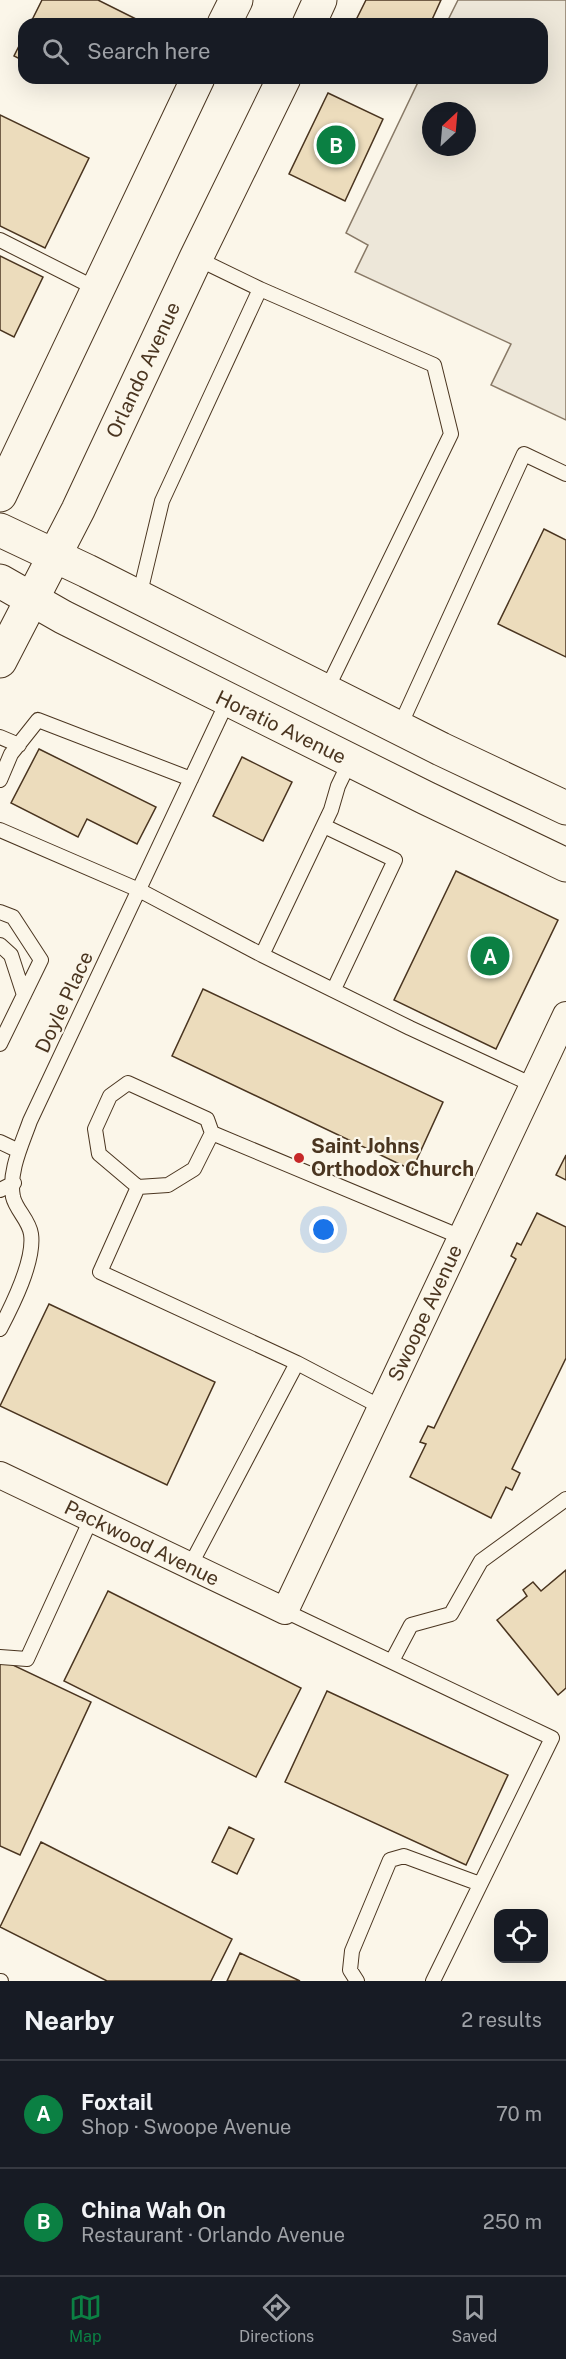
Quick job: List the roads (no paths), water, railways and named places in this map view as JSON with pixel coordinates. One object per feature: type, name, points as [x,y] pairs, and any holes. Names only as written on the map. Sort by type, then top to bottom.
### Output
[{"type":"main road","points":[[227,18],[236,0]]},
{"type":"main road","points":[[312,18],[320,0]]},
{"type":"main road","points":[[0,495],[195,84]]},
{"type":"main road","name":"Orlando Avenue","points":[[0,661],[78,510],[196,258],[281,84]]},
{"type":"main road","points":[[0,530],[399,728],[566,808]]},
{"type":"main road","name":"Horatio Avenue","points":[[0,581],[63,617],[228,700],[566,865]]},
{"type":"street","name":"Swoope Avenue","points":[[285,1611],[566,1015]]},
{"type":"street","name":"Packwood Avenue","points":[[0,1475],[285,1611]]},
{"type":"lane","points":[[0,240],[98,290]]},
{"type":"lane","points":[[196,258],[260,289],[434,364],[451,434],[326,691]]},
{"type":"lane","points":[[139,597],[162,501],[260,289]]},
{"type":"lane","points":[[399,728],[524,454],[566,474]]},
{"type":"lane","name":"Doyle Place","points":[[0,1329],[17,1295],[28,1262],[31,1235],[13,1197],[15,1165],[30,1121],[228,700]]},
{"type":"lane","points":[[0,780],[11,754],[38,720],[191,779]]},
{"type":"lane","points":[[0,737],[19,745]]},
{"type":"lane","points":[[262,955],[332,810],[338,786],[350,761]]},
{"type":"lane","points":[[324,826],[395,860],[334,989]]},
{"type":"lane","points":[[0,830],[139,890],[262,955],[410,1028],[533,1085]]},
{"type":"lane","points":[[0,912],[13,917],[41,960],[0,1044]]},
{"type":"lane","points":[[0,945],[11,955],[24,995]]},
{"type":"lane","points":[[128,1083],[207,1119],[212,1133],[194,1169],[168,1185],[138,1188],[99,1154],[94,1129],[110,1096],[128,1083]]},
{"type":"lane","points":[[212,1133],[461,1237]]},
{"type":"lane","points":[[0,1142],[19,1152]]},
{"type":"lane","points":[[0,1190],[14,1183]]},
{"type":"lane","points":[[138,1188],[100,1272],[297,1363],[381,1407]]},
{"type":"lane","points":[[190,1566],[297,1363]]},
{"type":"lane","points":[[392,1661],[411,1625],[451,1614],[481,1562],[566,1499]]},
{"type":"lane","points":[[0,1657],[27,1659],[91,1519]]},
{"type":"lane","points":[[285,1611],[552,1738],[433,1981]]},
{"type":"lane","points":[[357,1981],[350,1970],[352,1951],[390,1860],[404,1856],[480,1884]]},
{"type":"place","name":"China Wah On","points":[[336,145]]},
{"type":"place","name":"Foxtail","points":[[490,956]]},
{"type":"place","name":"Saint Johns Orthodox Church","points":[[299,1158]]}]
